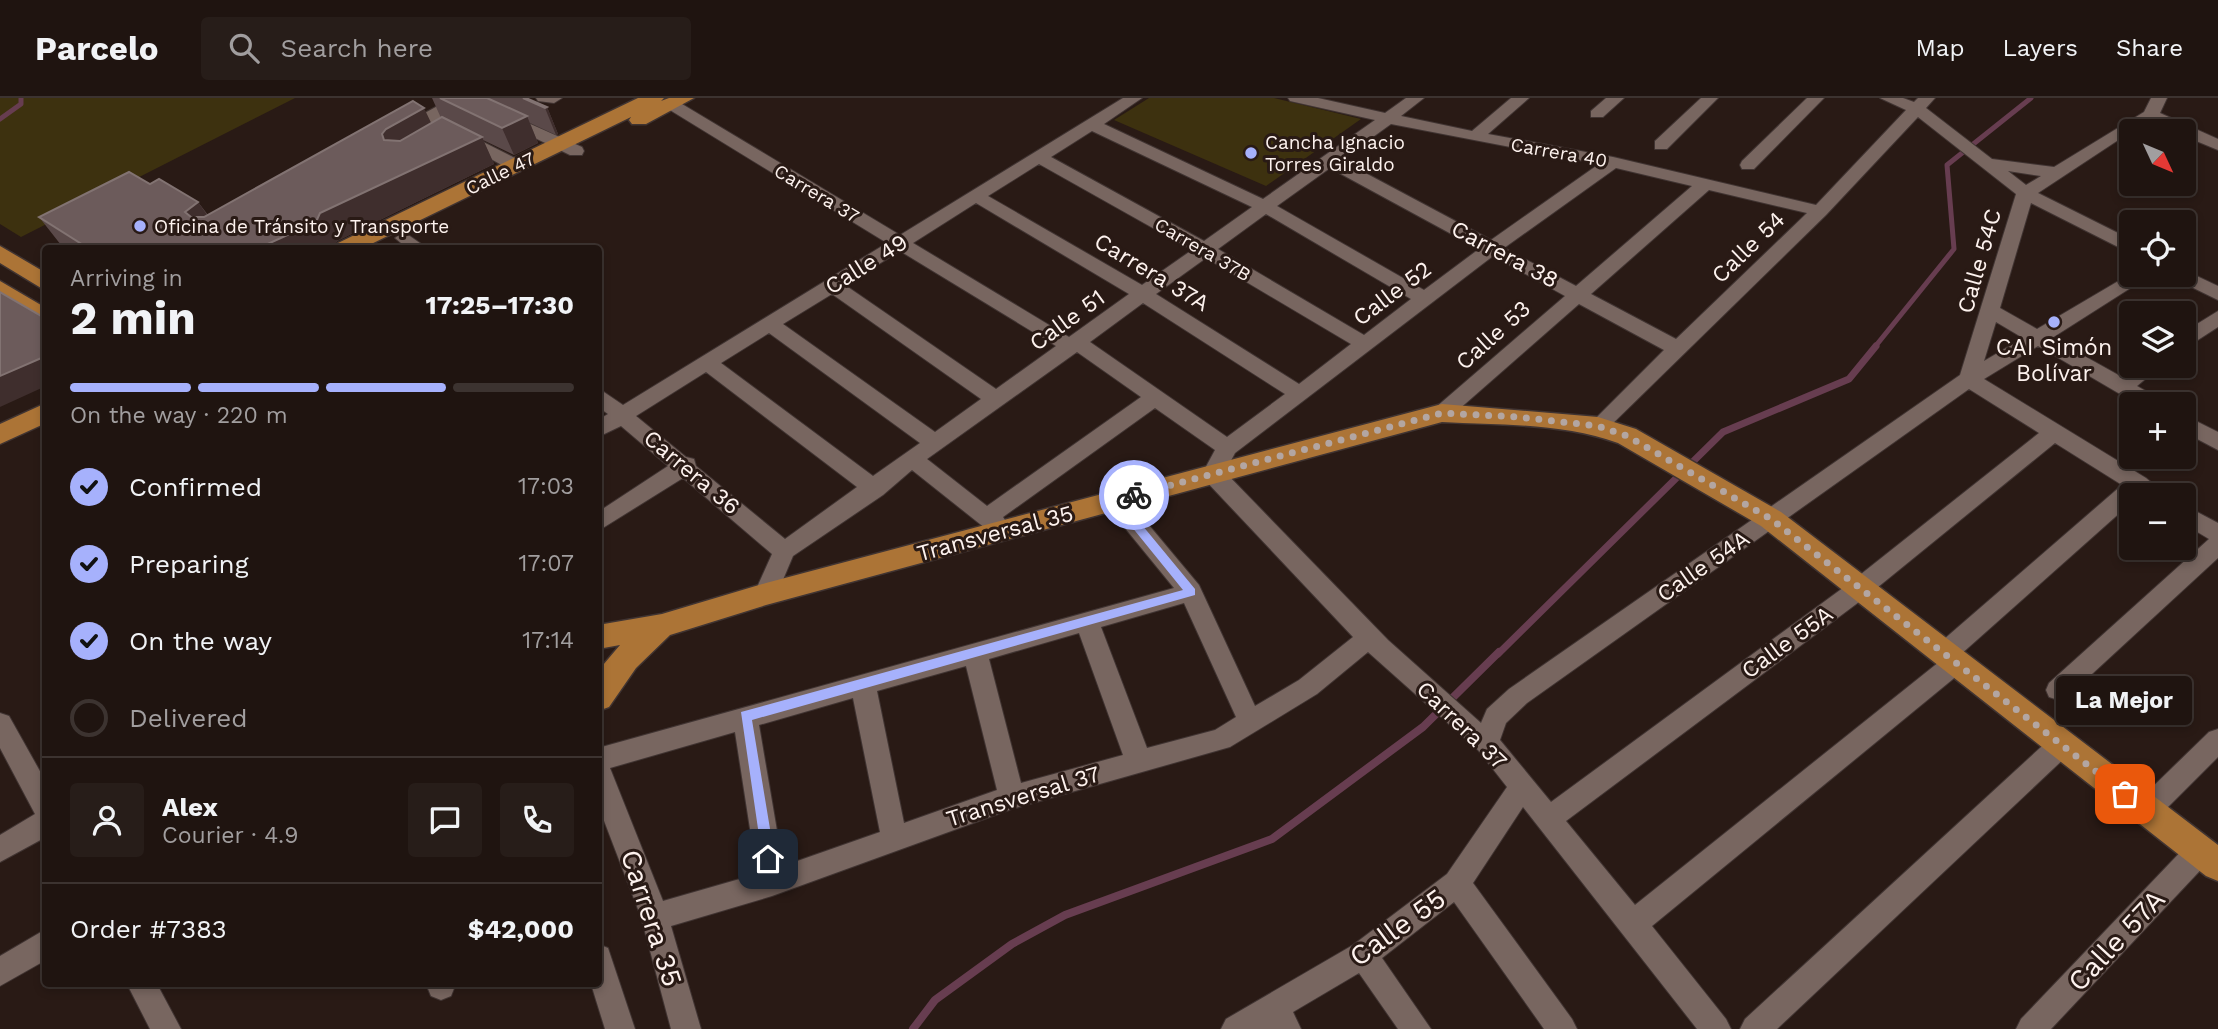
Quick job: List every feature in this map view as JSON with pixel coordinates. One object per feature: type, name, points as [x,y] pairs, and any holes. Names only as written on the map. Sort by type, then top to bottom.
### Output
[{"type":"main road","name":"Calle 47","points":[[352,245],[515,165],[568,147],[670,100]]},
{"type":"main road","name":"Calle 47","points":[[411,243],[568,147]]},
{"type":"main road","points":[[0,253],[42,281]]},
{"type":"main road","points":[[1,290],[42,317]]},
{"type":"main road","points":[[0,416],[42,397]]},
{"type":"main road","name":"Transversal 35","points":[[602,636],[662,626],[995,524],[1115,500],[1442,413],[1518,417],[1598,426]]},
{"type":"main road","points":[[0,435],[42,414]]},
{"type":"main road","points":[[1598,426],[1627,436],[1771,519],[2209,858]]},
{"type":"main road","points":[[602,690],[609,677],[633,649],[662,626]]},
{"type":"street","points":[[544,98],[554,98]]},
{"type":"street","name":"Calle 49","points":[[602,428],[1134,98]]},
{"type":"street","name":"Calle 51","points":[[784,551],[875,489],[1416,98]]},
{"type":"street","points":[[1475,137],[1521,98]]},
{"type":"street","points":[[1597,114],[1616,98]]},
{"type":"street","points":[[1661,145],[1710,98]]},
{"type":"street","points":[[1748,165],[1816,98]]},
{"type":"street","points":[[1888,98],[1922,103],[1956,138],[2025,193],[2119,241]]},
{"type":"street","points":[[2159,98],[2151,115],[2218,145]]},
{"type":"street","name":"Carrera 40","points":[[1309,99],[1475,137],[1613,162],[1820,212]]},
{"type":"street","name":"Carrera 37","points":[[670,100],[900,243],[1074,345],[1156,397],[1227,448]]},
{"type":"street","points":[[515,165],[447,139],[433,124],[423,120],[461,103],[489,111],[568,147]]},
{"type":"street","name":"Calle 54","points":[[1598,426],[1820,212],[1922,103]]},
{"type":"street","name":"Calle 54C","points":[[1969,379],[2025,193],[2151,115]]},
{"type":"street","points":[[1091,124],[1266,207],[1425,299]]},
{"type":"street","name":"Carrera 37B","points":[[1039,156],[1206,250],[1364,344]]},
{"type":"street","name":"Carrera 38","points":[[1330,161],[1678,349]]},
{"type":"street","name":"Calle 52","points":[[1213,474],[1227,448],[1492,248],[1613,162]]},
{"type":"street","points":[[1991,164],[2058,173]]},
{"type":"street","name":"Calle 53","points":[[1442,413],[1576,293],[1705,184]]},
{"type":"street","name":"Carrera 37A","points":[[975,196],[1144,295],[1300,394]]},
{"type":"street","points":[[2196,282],[2218,294]]},
{"type":"street","points":[[832,285],[997,400]]},
{"type":"street","points":[[2122,287],[1969,379],[2135,483]]},
{"type":"street","points":[[1991,311],[2131,392]]},
{"type":"street","points":[[2196,333],[2218,317]]},
{"type":"street","points":[[770,324],[936,444]]},
{"type":"street","points":[[707,363],[875,489]]},
{"type":"street","points":[[2122,387],[2134,378]]},
{"type":"street","name":"Calle 54A","points":[[1487,742],[1496,717],[1518,696],[1969,379]]},
{"type":"street","points":[[914,460],[995,524],[1156,397]]},
{"type":"street","name":"Carrera 36","points":[[602,398],[784,551]]},
{"type":"street","points":[[2196,427],[2213,433]]},
{"type":"street","name":"Calle 55A","points":[[1547,820],[1859,589],[2054,432]]},
{"type":"street","points":[[602,520],[686,466]]},
{"type":"street","name":"Carrera 37","points":[[1213,474],[1370,637],[1460,721],[1487,742],[1716,1029]]},
{"type":"street","points":[[1115,500],[1191,592],[1251,723]]},
{"type":"street","points":[[1632,925],[2119,513]]},
{"type":"street","points":[[2196,520],[2218,534]]},
{"type":"street","points":[[2058,690],[2218,544]]},
{"type":"street","points":[[766,594],[784,551]]},
{"type":"street","points":[[602,759],[745,716],[1191,592]]},
{"type":"street","points":[[1087,622],[1139,762]]},
{"type":"street","name":"Transversal 37","points":[[655,917],[772,883],[894,837],[1012,797],[1221,739],[1308,687],[1370,637]]},
{"type":"street","points":[[975,653],[1012,797]]},
{"type":"street","points":[[863,684],[894,837]]},
{"type":"street","points":[[745,716],[772,883]]},
{"type":"street","points":[[0,724],[42,801]]},
{"type":"street","points":[[2146,811],[2218,740]]},
{"type":"street","points":[[1755,1029],[2061,745]]},
{"type":"street","name":"Carrera 35","points":[[602,780],[655,917],[686,1029]]},
{"type":"street","name":"Calle 55","points":[[1236,1029],[1280,1017],[1457,883],[1522,786]]},
{"type":"street","points":[[0,849],[42,824]]},
{"type":"street","name":"Calle 57A","points":[[2031,1029],[2209,858]]},
{"type":"street","points":[[1457,883],[1562,1029]]},
{"type":"street","points":[[0,972],[42,946]]},
{"type":"street","points":[[1363,954],[1416,1029]]},
{"type":"street","points":[[602,971],[620,1029]]},
{"type":"street","points":[[143,987],[166,1029]]},
{"type":"shaded area","points":[[0,98],[295,98],[21,237],[0,224]]},
{"type":"shaded area","name":"Cancha Ignacio Torres Giraldo","points":[[1149,98],[1274,98],[1361,119],[1266,186],[1114,120]]},
{"type":"building","points":[[440,98],[487,98],[527,116],[502,128]]},
{"type":"building","points":[[523,98],[526,98],[547,107],[545,108]]},
{"type":"building","points":[[413,101],[424,108],[386,129],[382,134],[384,140],[400,141],[442,117],[482,137],[320,213],[316,222],[266,245],[83,245],[39,217],[129,172],[150,184],[159,179],[198,202],[185,212],[191,217],[204,217]]},
{"type":"building","points":[[0,292],[41,316],[42,358],[0,376]]},
{"type":"waterway","points":[[0,119],[21,104],[21,98]]},
{"type":"waterway","points":[[1874,348],[1954,249],[1947,165],[2031,98]]},
{"type":"waterway","points":[[1498,654],[1723,432],[1849,379],[1876,346]]},
{"type":"waterway","points":[[913,1029],[935,1000],[1012,944],[1065,915],[1272,839],[1423,727],[1499,652]]},
{"type":"way so far","points":[[1134,495],[1442,413],[1518,417],[1598,426],[1627,436],[1771,519],[2125,794]]},
{"type":"place","name":"Cancha Ignacio Torres Giraldo","points":[[1251,153]]},
{"type":"place","name":"Oficina de Tránsito y Transporte","points":[[140,226]]},
{"type":"place","name":"CAI Simón Bolívar","points":[[2054,322]]},
{"type":"place","name":"La Mejor","points":[[2125,794]]},
{"type":"route","points":[[768,859],[745,716],[1191,592],[1163,554],[1115,500],[1134,495]]}]
